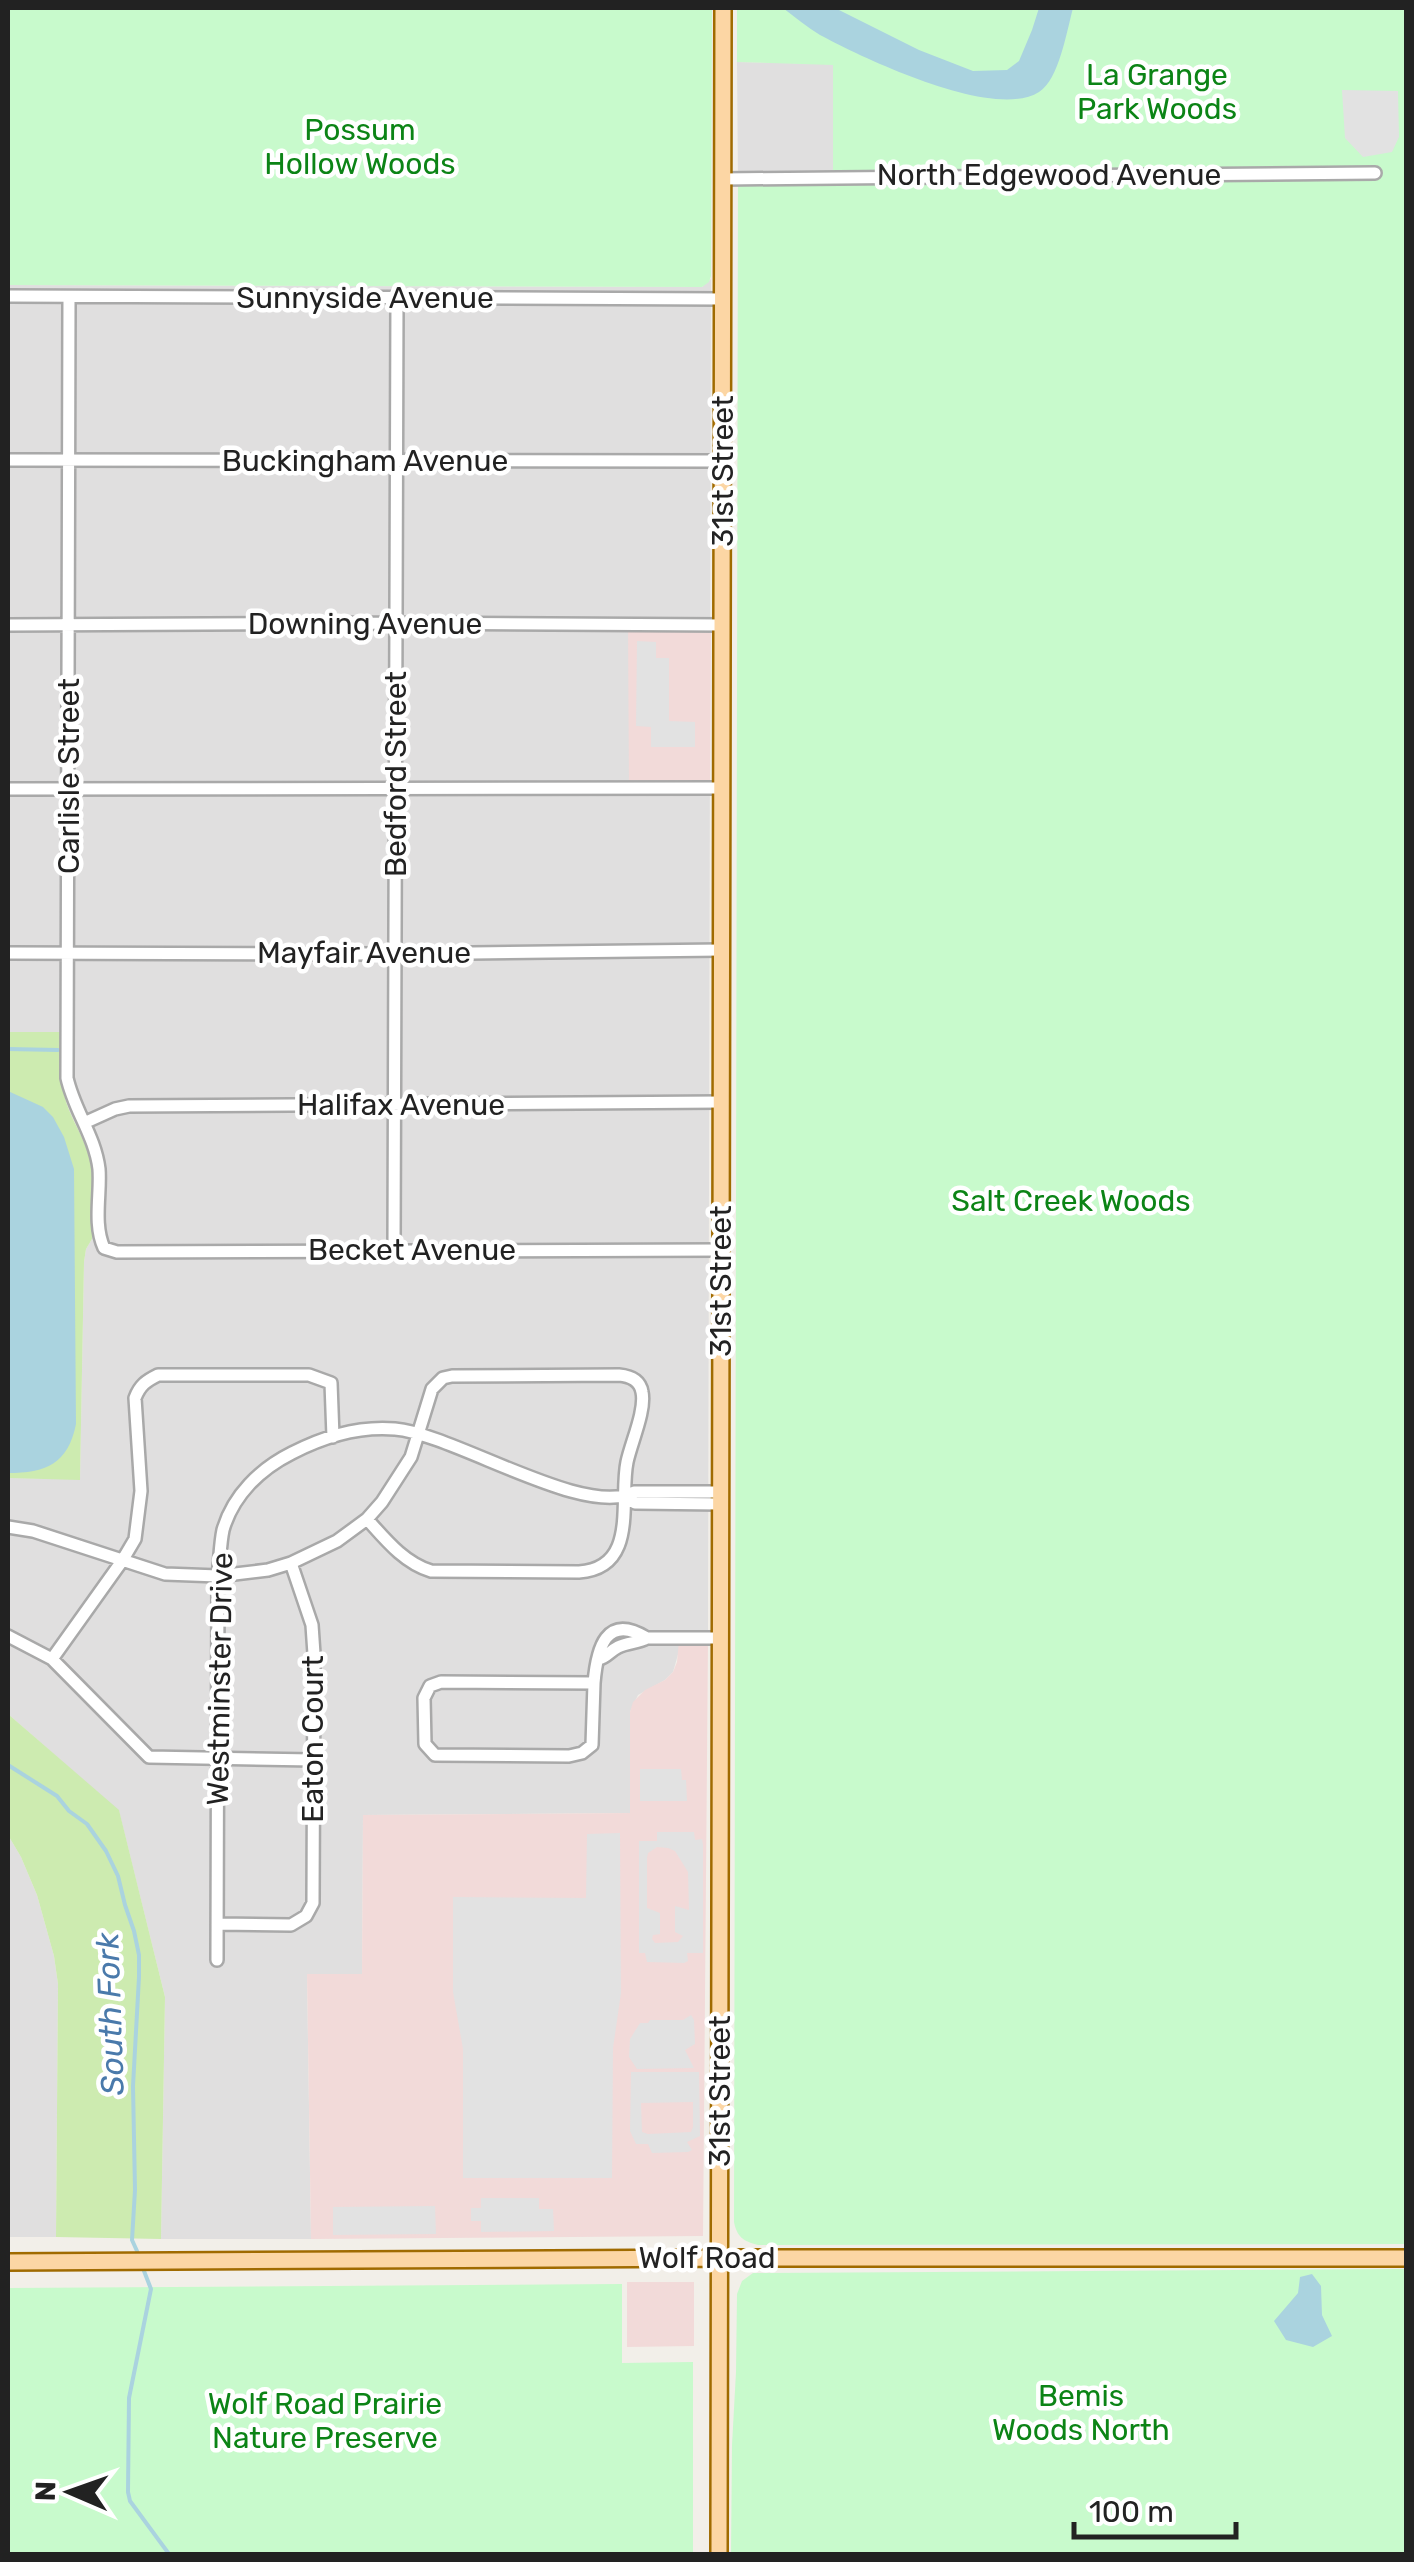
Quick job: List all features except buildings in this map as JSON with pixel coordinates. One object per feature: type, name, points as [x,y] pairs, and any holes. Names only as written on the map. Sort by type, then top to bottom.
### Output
[{"type":"main road","name":"31st Street","points":[[719,2554],[723,8]]},
{"type":"main road","name":"Wolf Road","points":[[8,2262],[1406,2258]]},
{"type":"street","name":"North Edgewood Avenue","points":[[723,179],[1375,173]]},
{"type":"street","name":"Sunnyside Avenue","points":[[8,296],[723,299]]},
{"type":"street","name":"Bedford Street","points":[[394,1250],[397,297]]},
{"type":"street","name":"Carlisle Street","points":[[69,298],[68,1078],[73,1102],[97,1160],[99,1234],[104,1248]]},
{"type":"street","name":"Buckingham Avenue","points":[[8,460],[723,462]]},
{"type":"street","name":"Downing Avenue","points":[[8,625],[723,625]]},
{"type":"street","points":[[8,789],[722,788]]},
{"type":"street","name":"Mayfair Avenue","points":[[8,954],[722,950]]},
{"type":"street","name":"Halifax Avenue","points":[[84,1122],[130,1106],[721,1102]]},
{"type":"street","name":"Becket Avenue","points":[[104,1248],[117,1252],[721,1250]]},
{"type":"street","points":[[52,1659],[135,1539],[141,1491],[135,1398],[140,1386],[158,1375],[310,1375],[330,1384],[332,1437]]},
{"type":"street","points":[[8,1527],[33,1531],[165,1574],[218,1576],[268,1570],[338,1540],[366,1519],[400,1475],[419,1435],[432,1389],[443,1378],[629,1376],[640,1385],[643,1398],[627,1463],[623,1538],[612,1556],[594,1569],[431,1572],[395,1549],[366,1519]]},
{"type":"street","name":"Westminster Drive","points":[[217,1960],[218,1576],[223,1532],[237,1499],[256,1476],[279,1459],[332,1437],[373,1429],[398,1429],[468,1451],[552,1486],[591,1496],[625,1498],[634,1492],[720,1498]]},
{"type":"street","name":"Eaton Court","points":[[217,1924],[290,1924],[306,1916],[312,1903],[314,1654],[312,1625],[291,1563]]},
{"type":"street","points":[[594,1682],[434,1684],[424,1698],[425,1744],[442,1756],[582,1753],[592,1745],[594,1682],[604,1640],[613,1631],[624,1629],[647,1638],[720,1638]]},
{"type":"street","points":[[8,1636],[52,1659],[149,1757],[313,1760]]},
{"type":"shaded area","points":[[737,62],[833,64],[833,179],[738,180]]},
{"type":"shaded area","points":[[1342,90],[1398,91],[1399,137],[1392,152],[1363,157],[1345,138]]},
{"type":"shaded area","points":[[711,279],[708,1640],[679,1651],[673,1672],[638,1695],[630,1712],[631,1813],[363,1815],[362,1974],[307,1975],[311,2239],[161,2239],[165,1997],[119,1811],[8,1714],[8,1478],[80,1479],[84,1262],[92,1239],[92,1184],[85,1142],[64,1093],[61,1032],[8,1032],[8,285],[702,287]]},
{"type":"shaded area","points":[[628,623],[711,624],[710,789],[629,789]]},
{"type":"shaded area","points":[[637,641],[656,642],[656,658],[669,658],[669,721],[695,722],[695,747],[651,747],[651,727],[636,726]]},
{"type":"shaded area","points":[[679,1640],[708,1640],[703,2236],[311,2239],[307,1974],[362,1974],[363,1815],[630,1813],[630,1712],[633,1702],[645,1690],[673,1672]]},
{"type":"shaded area","points":[[640,1769],[681,1769],[687,1801],[640,1801]]},
{"type":"shaded area","points":[[657,1832],[694,1832],[695,1840],[702,1839],[703,1953],[687,1953],[688,1961],[684,1963],[647,1962],[645,1953],[639,1953],[639,1841],[657,1841]],"holes":[[[657,1847],[675,1851],[688,1872],[689,1910],[675,1906],[675,1932],[683,1936],[678,1942],[655,1943],[652,1939],[660,1934],[660,1913],[647,1908],[647,1858]]]},
{"type":"shaded area","points":[[620,1833],[621,1993],[613,2048],[612,2178],[463,2178],[463,2049],[453,1992],[453,1897],[586,1898],[587,1834]]},
{"type":"shaded area","points":[[8,1835],[37,1895],[58,1984],[56,2237],[8,2237]]},
{"type":"shaded area","points":[[691,2015],[695,2044],[685,2050],[694,2068],[637,2069],[629,2057],[630,2039],[640,2023],[683,2020]]},
{"type":"shaded area","points":[[631,2072],[699,2072],[700,2136],[687,2142],[692,2150],[652,2153],[648,2144],[636,2144],[630,2131]],"holes":[[[693,2102],[691,2132],[642,2132],[641,2103]]]},
{"type":"shaded area","points":[[481,2198],[539,2198],[539,2209],[553,2209],[554,2231],[481,2232],[481,2221],[471,2221],[471,2208],[481,2208]]},
{"type":"shaded area","points":[[435,2206],[436,2234],[333,2235],[333,2207]]},
{"type":"shaded area","points":[[627,2282],[694,2282],[694,2346],[627,2347]]},
{"type":"green space","name":"Possum Hollow Woods","points":[[8,8],[712,8],[709,282],[702,287],[8,285]]},
{"type":"green space","name":"Salt Creek Woods","points":[[737,8],[1406,8],[1406,2244],[758,2245],[741,2238],[735,2227],[738,180],[833,179],[833,65],[737,62]]},
{"type":"green space","points":[[8,1032],[61,1032],[64,1091],[90,1161],[92,1239],[84,1262],[80,1480],[8,1478]]},
{"type":"green space","points":[[8,1714],[119,1810],[165,1997],[161,2239],[56,2237],[58,1984],[37,1895],[8,1835]]},
{"type":"green space","name":"Bemis Woods North","points":[[1406,2269],[1406,2554],[731,2554],[737,2294],[742,2281],[753,2273]]},
{"type":"green space","name":"Wolf Road Prairie Nature Preserve","points":[[622,2284],[622,2363],[693,2362],[693,2554],[8,2554],[8,2288]]},
{"type":"water","points":[[783,8],[835,8],[919,50],[973,71],[1007,70],[1019,61],[1039,8],[1073,8],[1061,54],[1046,86],[1018,99],[992,99],[929,83],[866,58],[820,35]]},
{"type":"water","points":[[8,1091],[43,1107],[53,1117],[74,1169],[76,1424],[67,1449],[53,1464],[34,1471],[8,1473]]},
{"type":"water","points":[[1312,2274],[1321,2286],[1322,2315],[1332,2336],[1313,2347],[1286,2340],[1274,2321],[1298,2293],[1300,2277]]},
{"type":"waterway","points":[[8,1049],[58,1050]]},
{"type":"waterway","name":"South Fork","points":[[8,1765],[57,1796],[87,1824],[118,1876],[134,1931],[139,1977],[133,2086],[132,2240],[137,2251]]},
{"type":"waterway","name":"South Fork","points":[[144,2271],[151,2289],[129,2398],[128,2492],[130,2501],[169,2554]]},
{"type":"park label","name":"La Grange Park Woods","points":[[1157,92]]}]
